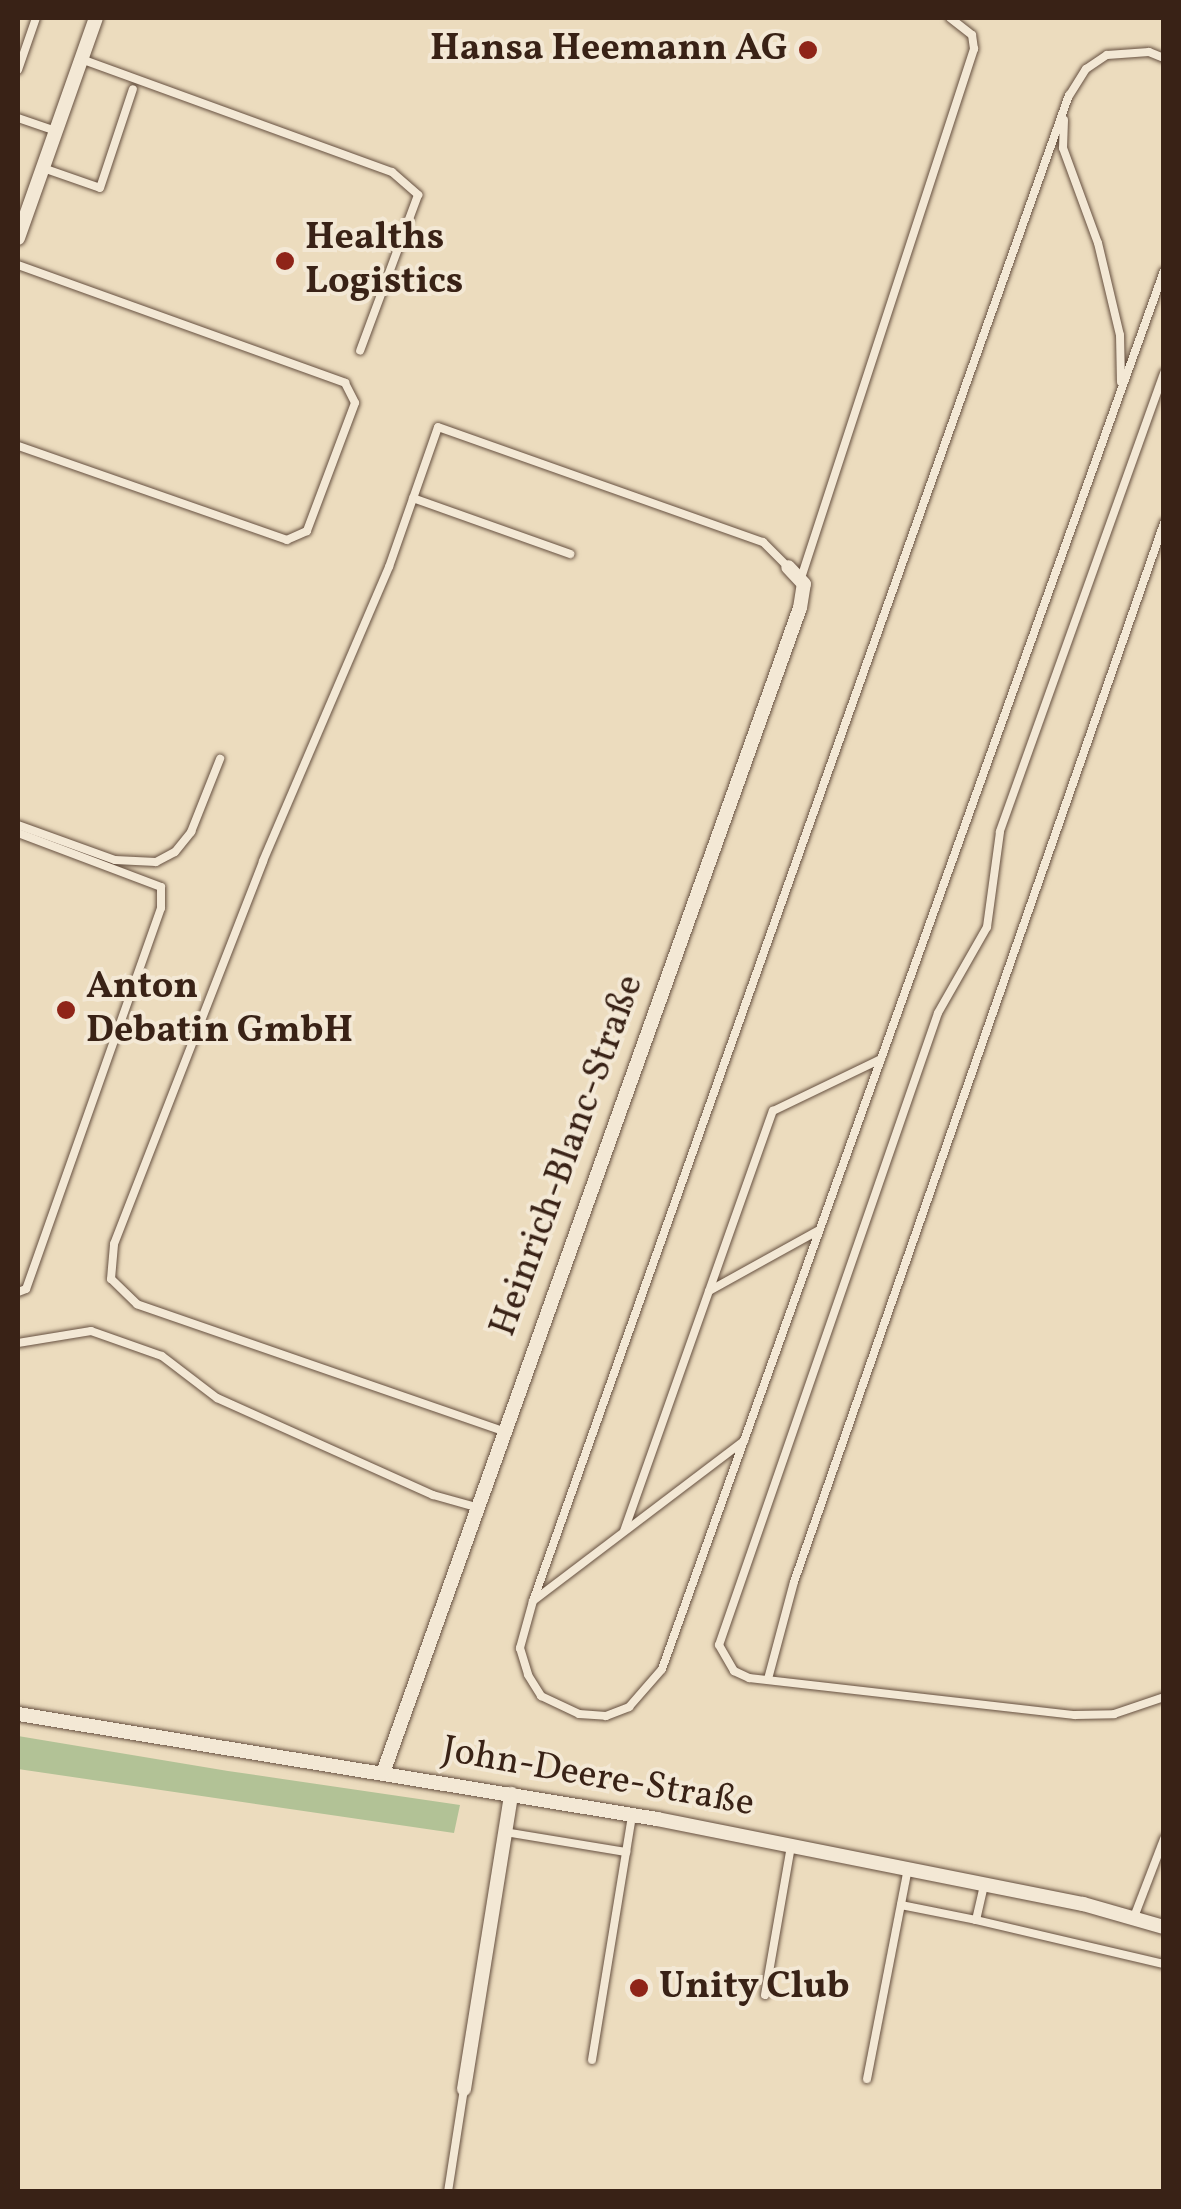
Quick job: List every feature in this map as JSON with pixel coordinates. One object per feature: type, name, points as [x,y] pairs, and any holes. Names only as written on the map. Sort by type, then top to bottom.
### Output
[{"type":"street","points":[[18,238],[96,18]]},
{"type":"street","points":[[788,567],[801,578]]},
{"type":"street","name":"Heinrich-Blanc-Straße","points":[[383,1772],[800,608],[801,578]]},
{"type":"street","name":"John-Deere-Straße","points":[[18,1714],[632,1815],[984,1884],[1164,1927]]},
{"type":"street","points":[[464,2088],[511,1794]]},
{"type":"lane","points":[[18,70],[36,18]]},
{"type":"lane","points":[[801,578],[974,49],[972,35],[950,18]]},
{"type":"lane","points":[[1164,58],[1149,52],[1107,55],[1086,68],[1069,95],[533,1601],[520,1648],[542,1696],[579,1714],[606,1716],[629,1706],[662,1669],[1164,272]]},
{"type":"lane","points":[[82,59],[392,172],[418,195],[360,351]]},
{"type":"lane","points":[[42,168],[100,188],[133,89]]},
{"type":"lane","points":[[1069,95],[1063,148],[1098,244],[1120,334],[1122,386]]},
{"type":"lane","points":[[18,118],[56,131]]},
{"type":"lane","points":[[18,265],[345,383],[355,403],[307,531],[287,540],[18,446]]},
{"type":"lane","points":[[1164,372],[1000,832],[986,927],[938,1013],[722,1626],[719,1644],[734,1671],[768,1679],[1074,1715],[1114,1714],[1164,1697]]},
{"type":"lane","points":[[503,1431],[137,1304],[111,1280],[121,1226],[414,498],[438,427],[763,542],[788,567]]},
{"type":"lane","points":[[414,498],[570,554]]},
{"type":"lane","points":[[768,1679],[794,1582],[1164,522]]},
{"type":"lane","points":[[18,825],[115,860],[156,862],[175,852],[191,832],[220,759]]},
{"type":"lane","points":[[18,833],[161,887],[160,908],[26,1289],[18,1292]]},
{"type":"lane","points":[[624,1532],[773,1110],[881,1058]]},
{"type":"lane","points":[[709,1291],[820,1230]]},
{"type":"lane","points":[[18,1343],[91,1331],[126,1343],[162,1356],[217,1398],[432,1494],[476,1507]]},
{"type":"lane","points":[[533,1601],[744,1441]]},
{"type":"lane","points":[[592,2060],[632,1815]]},
{"type":"lane","points":[[505,1832],[626,1852]]},
{"type":"lane","points":[[1134,1917],[1164,1839]]},
{"type":"lane","points":[[765,1996],[791,1846]]},
{"type":"lane","points":[[867,2079],[908,1869]]},
{"type":"lane","points":[[976,1920],[984,1884]]},
{"type":"lane","points":[[901,1904],[1164,1964]]},
{"type":"lane","points":[[448,2192],[464,2088]]},
{"type":"green space","points":[[18,1736],[460,1805],[454,1833],[18,1769]]},
{"type":"place","name":"Hansa Heemann AG","points":[[808,50]]},
{"type":"place","name":"Healths Logistics","points":[[285,261]]},
{"type":"place","name":"Anton Debatin GmbH","points":[[66,1010]]},
{"type":"place","name":"Unity Club","points":[[639,1988]]}]
